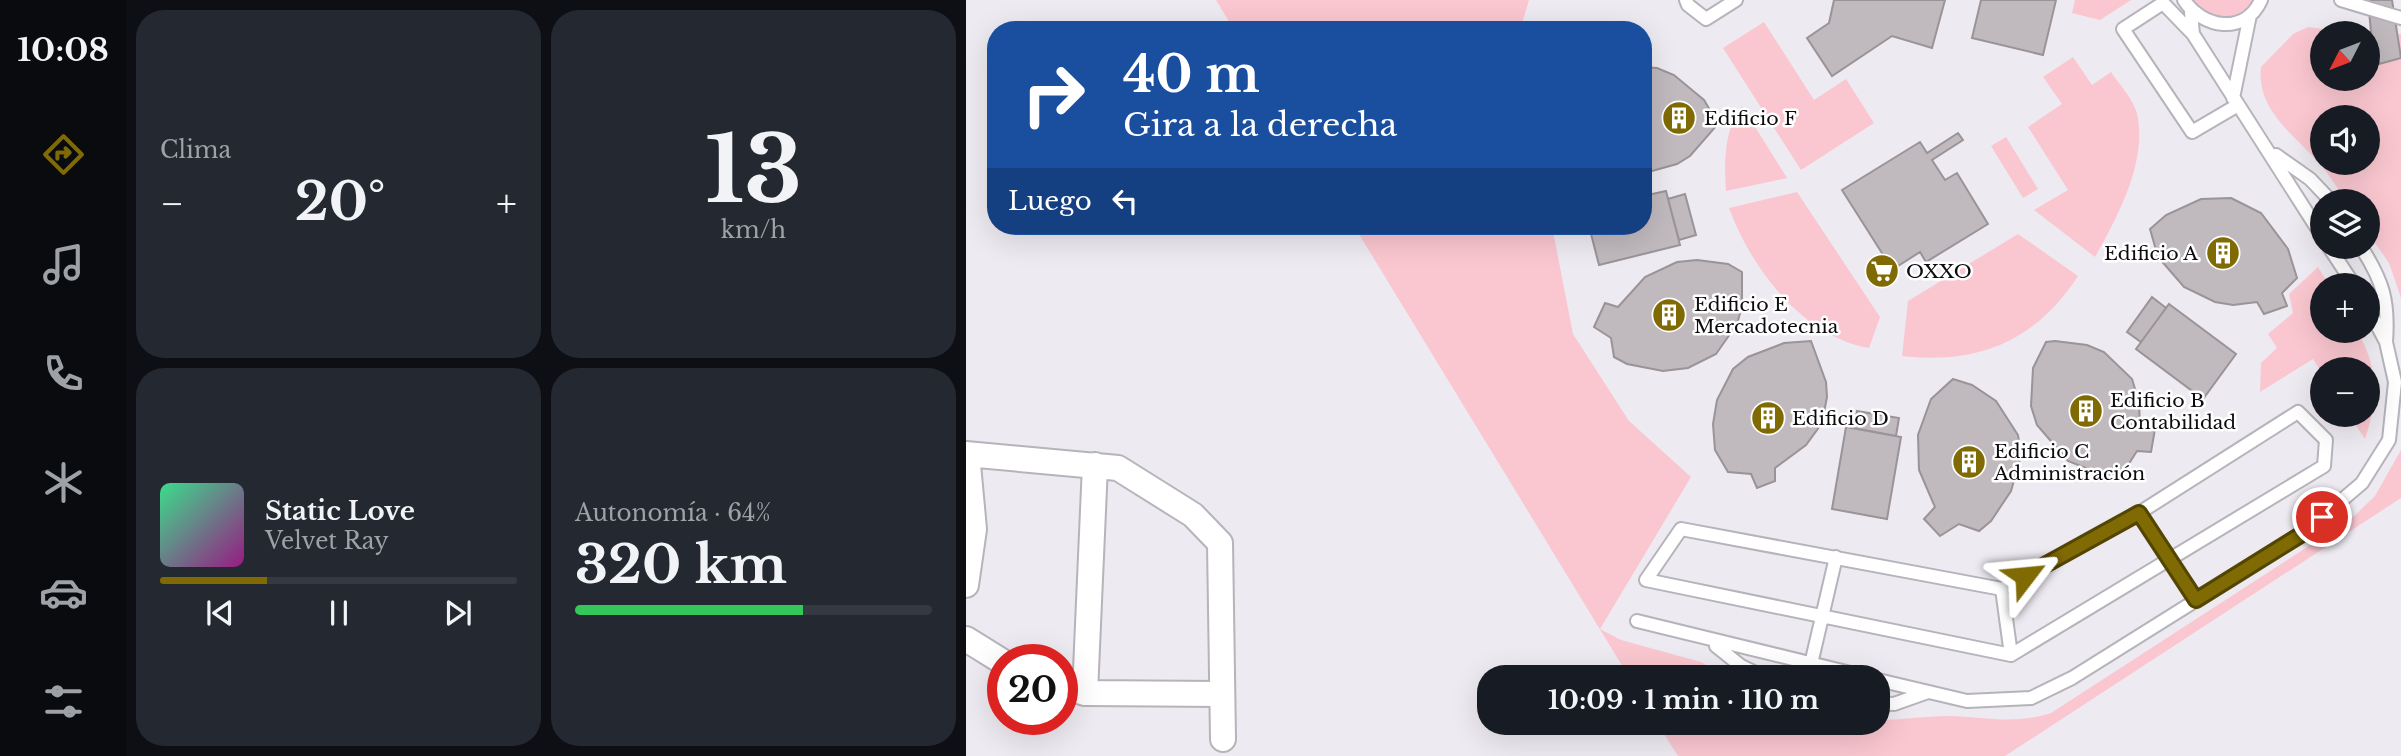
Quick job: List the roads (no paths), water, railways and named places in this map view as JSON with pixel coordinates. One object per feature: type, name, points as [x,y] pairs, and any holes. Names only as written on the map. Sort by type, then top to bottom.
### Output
[{"type":"street","points":[[966,585],[974,529],[966,454],[1118,468],[1158,490],[1193,515],[1220,543],[1220,694],[1223,738]]},
{"type":"street","points":[[1078,646],[1095,465]]},
{"type":"street","points":[[966,639],[987,652]]},
{"type":"street","points":[[1078,689],[1220,694]]},
{"type":"lane","points":[[1686,0],[1706,19],[1736,0]]},
{"type":"lane","points":[[2184,0],[2191,12],[2193,34]]},
{"type":"lane","points":[[2191,12],[2216,25],[2240,22],[2250,15],[2261,0]]},
{"type":"lane","points":[[2341,0],[2401,18]]},
{"type":"lane","points":[[2250,15],[2236,102],[2192,132],[2123,29],[2163,3],[2193,34],[2236,102],[2310,217]]},
{"type":"lane","points":[[2264,145],[2320,189]]},
{"type":"lane","points":[[2368,259],[2384,288],[2388,312],[2386,342]]},
{"type":"lane","points":[[1890,683],[1967,701],[2031,698],[2072,678],[2302,534],[2362,483],[2389,440],[2395,382],[2386,342],[2380,331]]},
{"type":"lane","points":[[2298,412],[2326,440],[2325,466],[2170,561],[2011,655],[1646,580],[1681,529],[2002,589],[2139,513],[2298,412]]},
{"type":"lane","points":[[2139,513],[2196,600]]},
{"type":"lane","points":[[1811,664],[1836,557]]},
{"type":"lane","points":[[2002,589],[2011,655]]},
{"type":"lane","points":[[1637,621],[1815,665]]},
{"type":"lane","points":[[1710,641],[1740,665]]},
{"type":"lane","points":[[1890,704],[1929,692]]},
{"type":"place","name":"Edificio F","points":[[1679,118]]},
{"type":"place","name":"Edificio A","points":[[2223,253]]},
{"type":"place","name":"OXXO","points":[[1882,271]]},
{"type":"place","name":"Edificio E Mercadotecnia","points":[[1669,315]]},
{"type":"place","name":"Edificio B Contabilidad","points":[[2086,411]]},
{"type":"place","name":"Edificio D","points":[[1768,418]]},
{"type":"place","name":"Edificio C Administración","points":[[1969,462]]}]
